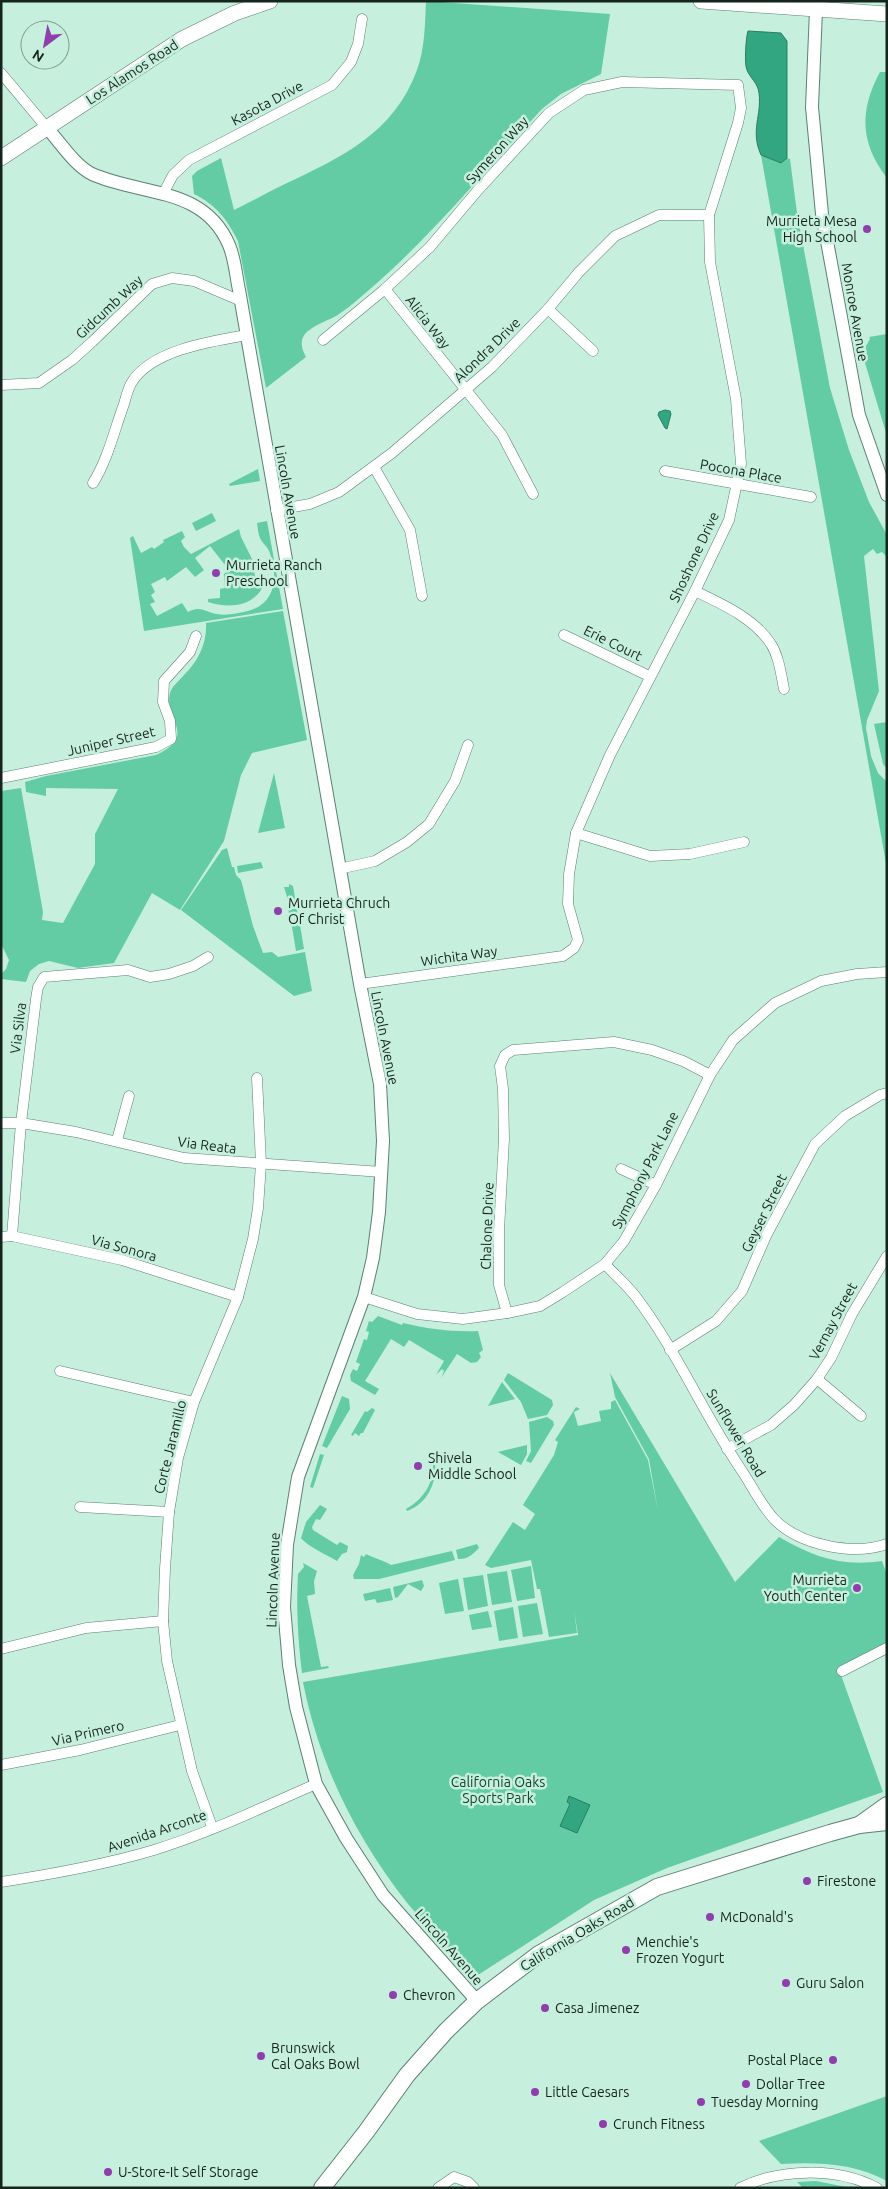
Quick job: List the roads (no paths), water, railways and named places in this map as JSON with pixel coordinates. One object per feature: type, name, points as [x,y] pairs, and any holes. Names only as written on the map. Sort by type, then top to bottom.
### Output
[{"type":"main road","name":"Los Alamos Road","points":[[1,158],[182,39],[234,13],[270,1]]},
{"type":"main road","points":[[701,1],[887,14]]},
{"type":"main road","name":"California Oaks Road","points":[[860,1825],[887,1805]]},
{"type":"main road","name":"California Oaks Road","points":[[322,2188],[407,2075],[446,2030],[477,2001],[539,1954],[657,1887],[860,1825],[887,1822]]},
{"type":"street","name":"Monroe Avenue","points":[[816,10],[812,107],[822,214],[859,415],[887,495]]},
{"type":"street","name":"Kasota Drive","points":[[163,194],[173,175],[189,160],[332,85],[350,62],[358,44],[362,19]]},
{"type":"street","points":[[1,73],[47,128]]},
{"type":"street","name":"Symeron Way","points":[[323,340],[385,289],[430,246],[548,113],[584,90],[622,82],[738,85]]},
{"type":"street","name":"Shoshone Drive","points":[[563,956],[574,948],[578,940],[568,904],[569,874],[576,833],[610,755],[649,676],[695,591],[729,520],[742,464],[736,399],[710,262],[709,214],[738,123],[741,108],[738,85]]},
{"type":"street","name":"Lincoln Avenue","points":[[47,128],[76,162],[92,174],[163,194],[187,203],[210,216],[229,246],[241,301],[339,868],[380,1084],[383,1141],[382,1172],[373,1258],[364,1297],[298,1477],[286,1545],[284,1607],[288,1666],[296,1707],[316,1784],[346,1838],[383,1895],[477,2001]]},
{"type":"street","name":"Alondra Drive","points":[[276,510],[310,504],[339,492],[374,467],[492,367],[548,309],[579,272],[615,236],[659,215],[709,214]]},
{"type":"street","name":"Gidcumb Way","points":[[1,385],[39,383],[72,360],[152,284],[172,278],[194,281],[241,301]]},
{"type":"street","name":"Alicia Way","points":[[385,289],[502,435],[533,494]]},
{"type":"street","points":[[548,309],[593,351]]},
{"type":"street","points":[[93,483],[111,444],[132,382],[150,364],[199,343],[246,335]]},
{"type":"street","points":[[374,467],[410,530],[422,596]]},
{"type":"street","name":"Pocona Place","points":[[665,471],[811,497]]},
{"type":"street","points":[[695,591],[750,621],[761,632],[771,645],[779,666],[784,689]]},
{"type":"street","name":"Erie Court","points":[[564,635],[649,676]]},
{"type":"street","name":"Juniper Street","points":[[1,778],[156,747],[166,743],[170,738],[172,730],[163,702],[164,681],[190,652],[196,636]]},
{"type":"street","points":[[339,868],[375,861],[406,842],[429,824],[455,781],[468,745]]},
{"type":"street","points":[[576,833],[650,856],[690,854],[744,842]]},
{"type":"street","name":"Via Silva","points":[[6,1236],[38,987],[46,977],[128,970],[150,976],[169,974],[193,966],[208,956]]},
{"type":"street","name":"Wichita Way","points":[[360,984],[563,956]]},
{"type":"street","name":"Symphony Park Lane","points":[[364,1297],[417,1314],[463,1319],[540,1306],[605,1264],[624,1241],[656,1185],[710,1075],[733,1040],[775,1003],[820,981],[857,974],[887,972]]},
{"type":"street","name":"Chalone Drive","points":[[507,1313],[499,1285],[499,1230],[504,1139],[503,1089],[500,1066],[505,1055],[513,1050],[549,1049],[614,1042],[652,1050],[683,1061],[710,1075]]},
{"type":"street","name":"Corte Jaramillo","points":[[212,1827],[192,1771],[180,1725],[167,1661],[163,1621],[168,1512],[178,1458],[194,1402],[238,1297],[253,1239],[258,1208],[261,1164],[257,1078]]},
{"type":"street","name":"Geyser Street","points":[[670,1350],[716,1321],[742,1290],[766,1236],[814,1144],[845,1116],[880,1095],[887,1093]]},
{"type":"street","points":[[117,1140],[130,1096]]},
{"type":"street","name":"Via Reata","points":[[1,1123],[21,1123],[117,1140],[184,1158],[382,1172]]},
{"type":"street","points":[[621,1169],[656,1185]]},
{"type":"street","name":"Via Sonora","points":[[6,1236],[122,1260],[238,1297]]},
{"type":"street","name":"Vernay Street","points":[[727,1449],[771,1425],[794,1405],[817,1379],[831,1358],[852,1314],[887,1256]]},
{"type":"street","name":"Sunflower Road","points":[[605,1264],[635,1296],[670,1350],[727,1449],[774,1519],[798,1535],[825,1547],[854,1550],[887,1544]]},
{"type":"street","points":[[60,1371],[194,1402]]},
{"type":"street","points":[[817,1379],[861,1416]]},
{"type":"street","points":[[80,1507],[168,1512]]},
{"type":"street","points":[[1,1649],[86,1628],[163,1621]]},
{"type":"street","points":[[842,1671],[887,1648]]},
{"type":"street","name":"Via Primero","points":[[1,1765],[80,1750],[180,1725]]},
{"type":"street","name":"Avenida Arconte","points":[[1,1882],[94,1866],[155,1849],[316,1784]]},
{"type":"street","points":[[740,2188],[780,2175],[807,2172],[837,2175],[877,2188]]},
{"type":"street","points":[[438,2188],[454,2177],[471,2185]]},
{"type":"place","name":"Murrieta Mesa High School","points":[[867,229]]},
{"type":"place","name":"Murrieta Ranch Preschool","points":[[216,573]]},
{"type":"place","name":"Murrieta Chruch Of Christ","points":[[278,911]]},
{"type":"place","name":"Shivela Middle School","points":[[418,1466]]},
{"type":"place","name":"Murrieta Youth Center","points":[[857,1588]]},
{"type":"place","name":"Firestone","points":[[807,1881]]},
{"type":"place","name":"McDonald's","points":[[710,1917]]},
{"type":"place","name":"Menchie's Frozen Yogurt","points":[[626,1950]]},
{"type":"place","name":"Guru Salon","points":[[786,1983]]},
{"type":"place","name":"Chevron","points":[[393,1995]]},
{"type":"place","name":"Casa Jimenez","points":[[545,2008]]},
{"type":"place","name":"Brunswick Cal Oaks Bowl","points":[[261,2056]]},
{"type":"place","name":"Postal Place","points":[[833,2060]]},
{"type":"place","name":"Dollar Tree","points":[[746,2084]]},
{"type":"place","name":"Little Caesars","points":[[535,2092]]},
{"type":"place","name":"Tuesday Morning","points":[[701,2102]]},
{"type":"place","name":"Crunch Fitness","points":[[603,2124]]},
{"type":"place","name":"U-Store-It Self Storage","points":[[108,2172]]},
{"type":"park label","name":"California Oaks Sports Park","points":[[498,1790]]}]
